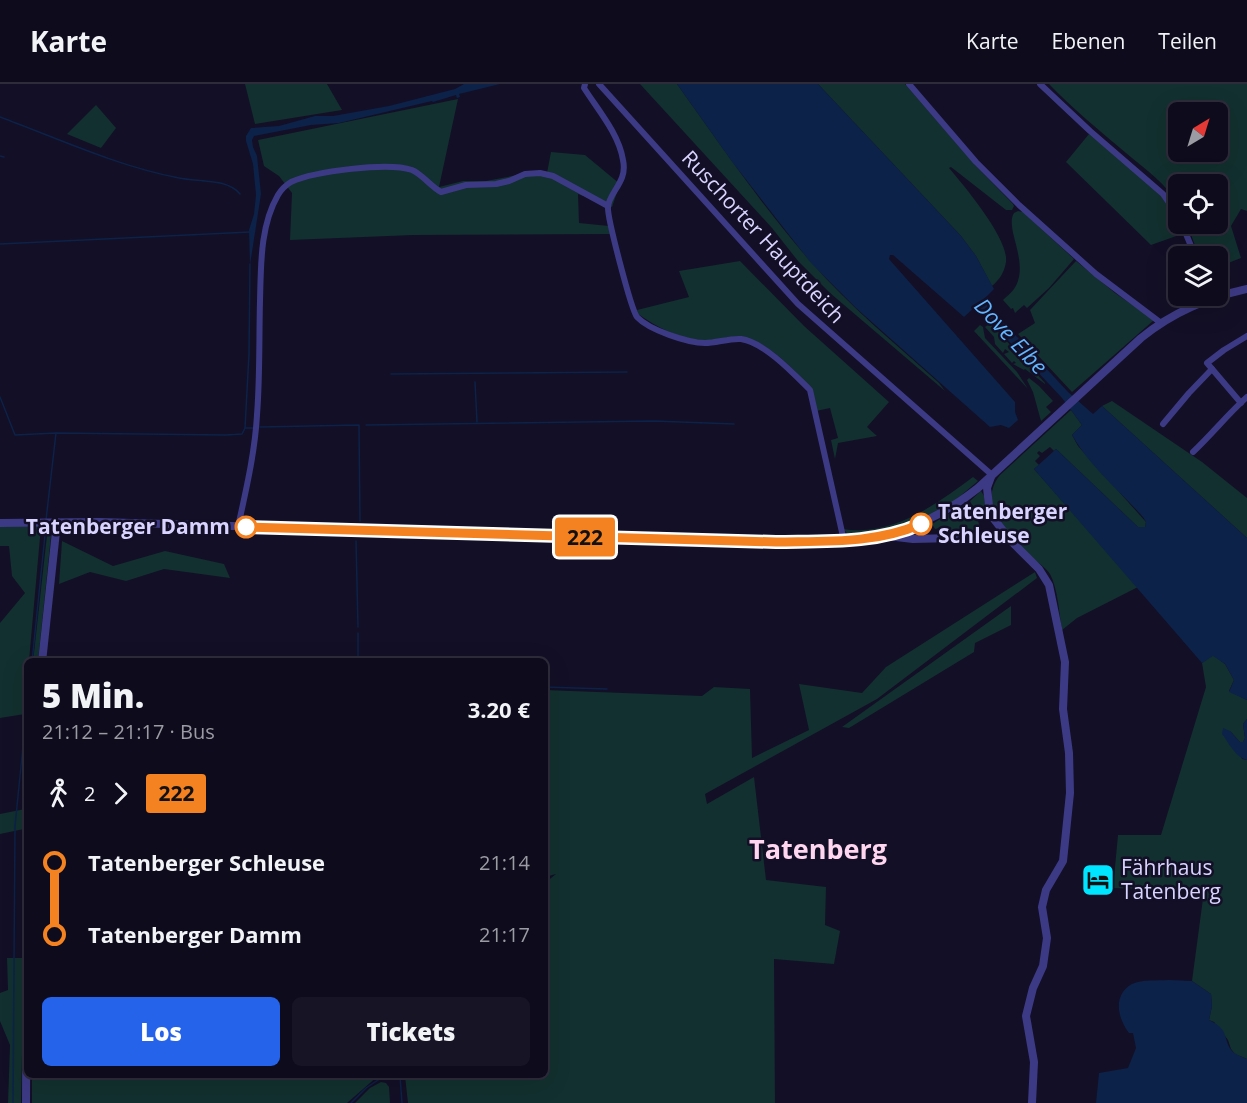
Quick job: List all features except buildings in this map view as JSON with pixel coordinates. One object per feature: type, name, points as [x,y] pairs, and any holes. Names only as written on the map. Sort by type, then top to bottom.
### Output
[{"type":"street","points":[[585,84],[584,88],[620,146],[624,163],[622,178],[608,206],[628,297],[638,317],[653,328],[686,341],[704,343],[740,339],[757,344],[796,375],[810,390],[844,541]]},
{"type":"street","name":"Ruschorter Hauptdeich","points":[[599,84],[766,272],[798,304],[992,475]]},
{"type":"street","points":[[909,84],[976,162],[1015,201],[1091,269],[1161,323]]},
{"type":"street","points":[[1040,84],[1163,194],[1168,201]]},
{"type":"street","points":[[238,527],[255,441],[262,250],[268,217],[279,193],[289,183],[307,177],[352,169],[390,168],[413,170],[441,192],[466,185],[502,183],[525,174],[540,173],[554,176],[608,206]]},
{"type":"street","points":[[1228,293],[1247,289]]},
{"type":"street","points":[[0,523],[50,522],[756,542],[844,541],[886,535],[905,531],[943,514],[972,493],[1077,396],[1161,323],[1190,306]]},
{"type":"street","points":[[1241,403],[1207,363],[1247,336]]},
{"type":"street","points":[[1163,424],[1212,369]]},
{"type":"street","points":[[1193,452],[1247,398]]},
{"type":"street","points":[[992,475],[987,488],[988,507],[995,521],[1039,569],[1049,585],[1065,662],[1063,709],[1069,753],[1070,793],[1063,861],[1046,890],[1042,907],[1047,938],[1043,966],[1033,988],[1026,1016],[1034,1062],[1032,1103]]},
{"type":"street","points":[[42,658],[50,522]]},
{"type":"street","points":[[886,535],[913,539],[996,537],[1006,534]]},
{"type":"street","points":[[26,1078],[26,1103]]},
{"type":"green space","points":[[245,84],[327,84],[342,110],[255,124]]},
{"type":"green space","points":[[640,84],[677,84],[759,198],[812,263],[858,310],[945,391],[830,293],[798,261],[772,228]]},
{"type":"green space","points":[[818,84],[905,84],[975,165],[1013,204],[1012,210],[1006,210],[951,167],[949,168],[985,214],[1001,240],[1006,262],[999,278],[992,286],[976,256],[961,236]]},
{"type":"green space","points":[[1049,84],[1247,84],[1247,211],[1241,209],[1231,226],[1241,258],[1228,263],[1228,246],[1195,246],[1191,234],[1228,234],[1228,174],[1168,174],[1168,191],[1155,177],[1087,120]]},
{"type":"green space","points":[[458,99],[439,187],[463,181],[486,181],[539,171],[547,173],[551,152],[585,155],[620,184],[612,207],[578,194],[579,223],[609,226],[611,234],[413,235],[290,240],[292,193],[279,176],[264,166],[258,140]]},
{"type":"green space","points":[[96,105],[116,128],[101,148],[67,134]]},
{"type":"green space","points":[[1089,134],[1139,173],[1157,191],[1168,205],[1168,234],[1182,234],[1151,245],[1066,162]]},
{"type":"green space","points":[[1023,212],[1074,259],[1049,288],[1027,308],[1024,305],[1015,313],[1013,308],[1011,309],[1003,300],[1014,289],[1020,269],[1012,228],[1014,213]]},
{"type":"green space","points":[[740,261],[804,326],[889,402],[867,427],[877,436],[838,443],[835,459],[831,440],[838,438],[830,408],[816,411],[810,389],[778,356],[758,343],[740,337],[707,340],[677,335],[638,314],[637,310],[689,297],[679,271]]},
{"type":"green space","points":[[1076,261],[1115,293],[1154,320],[1072,392],[1018,334],[1035,323],[1030,310]]},
{"type":"green space","points":[[990,323],[1045,384],[1025,369],[1013,364],[1016,363],[1014,361],[1012,363],[1004,354],[1009,352],[1005,349],[1003,353],[985,327]]},
{"type":"green space","points":[[980,325],[983,327],[985,338],[1017,372],[1028,389],[974,331]]},
{"type":"green space","points":[[1029,378],[1053,401],[1046,407],[1051,412],[1041,421],[1033,392],[1027,380]]},
{"type":"green space","points":[[1112,401],[1202,462],[1247,498],[1247,538],[1102,406]]},
{"type":"green space","points":[[1071,410],[1082,425],[1072,435],[1078,446],[1146,522],[1145,527],[1138,527],[1056,449],[1054,451],[1050,447],[1042,453],[1039,451],[1037,453],[1040,456],[1035,461],[1039,465],[1034,469],[1138,587],[1077,618],[1062,630],[1057,594],[1050,574],[1018,544],[1000,522],[994,511],[992,499],[993,487],[1000,475]]},
{"type":"green space","points":[[973,477],[978,481],[953,502],[934,514],[911,524],[885,532],[860,535],[849,535],[843,529],[878,528],[912,517]]},
{"type":"green space","points":[[981,491],[986,512],[978,521],[982,534],[963,535],[963,532],[947,535],[944,527],[935,529],[932,524],[964,505],[966,508],[972,505],[970,501]]},
{"type":"green space","points":[[41,526],[29,658],[24,658],[24,714],[0,718],[0,623],[25,593],[12,576],[9,546],[0,546],[0,527]]},
{"type":"green space","points":[[48,526],[52,526],[38,658],[33,658]]},
{"type":"green space","points":[[62,541],[113,566],[165,551],[224,564],[230,578],[164,569],[126,581],[90,572],[59,584]]},
{"type":"green space","points":[[1035,572],[1037,578],[877,699],[705,794],[707,804],[754,777],[766,880],[826,887],[825,925],[840,931],[834,964],[774,959],[775,1103],[408,1103],[405,1078],[548,1078],[548,881],[556,874],[548,876],[548,690],[702,696],[714,687],[750,689],[752,758],[809,730],[799,684],[862,693],[886,667]]},
{"type":"green space","points":[[1011,606],[1011,625],[975,643],[974,652],[849,728],[842,727]]},
{"type":"green space","points":[[1213,655],[1225,664],[1234,680],[1229,691],[1247,700],[1247,719],[1243,724],[1245,738],[1243,742],[1240,742],[1230,731],[1242,759],[1247,760],[1247,1059],[1235,1054],[1228,1040],[1214,1022],[1209,1020],[1212,1006],[1211,994],[1192,981],[1204,891],[1113,888],[1118,835],[1161,835],[1206,687],[1202,663]]},
{"type":"green space","points":[[24,809],[24,829],[0,834],[0,814]]},
{"type":"green space","points":[[7,958],[24,958],[21,1103],[8,1103],[10,1045],[0,1021],[0,993],[8,990]]},
{"type":"green space","points":[[32,1078],[376,1078],[347,1103],[32,1103]]},
{"type":"green space","points":[[381,1082],[386,1083],[389,1087],[390,1103],[355,1103],[370,1088]]},
{"type":"water","points":[[464,84],[500,84],[459,94],[460,97],[457,98],[456,95],[339,123],[311,125],[254,136],[252,140],[257,156],[261,194],[250,265],[249,230],[256,195],[253,164],[246,141],[251,128],[279,126],[315,116],[333,116],[389,106],[455,89]]},
{"type":"water","name":"Dove Elbe","points":[[677,84],[818,84],[961,236],[976,256],[994,289],[983,300],[1068,392],[1093,414],[1102,406],[1247,538],[1247,700],[1229,692],[1234,680],[1225,664],[1213,656],[1202,663],[1034,469],[1056,449],[1138,527],[1145,527],[1146,522],[1143,517],[1079,447],[1072,435],[1082,425],[1062,398],[976,306],[964,317],[893,255],[890,255],[889,259],[1015,402],[1018,420],[1009,428],[1001,425],[990,427],[856,308],[811,263],[733,163]]},
{"type":"water","points":[[1247,719],[1247,760],[1236,753],[1222,734],[1223,728],[1243,742],[1245,738],[1243,724]]},
{"type":"water","points":[[1192,981],[1211,994],[1212,1006],[1209,1020],[1223,1031],[1233,1052],[1247,1059],[1247,1103],[1096,1103],[1099,1073],[1128,1068],[1136,1048],[1133,1033],[1129,1033],[1120,1014],[1119,1001],[1122,994],[1136,982]]},
{"type":"waterway","points":[[0,117],[133,166],[179,178],[228,185],[240,194]]},
{"type":"waterway","points":[[0,156],[4,157]]},
{"type":"waterway","points":[[0,244],[250,232]]},
{"type":"waterway","points":[[245,428],[250,264]]},
{"type":"waterway","points":[[391,374],[627,372]]},
{"type":"waterway","points":[[475,382],[477,422]]},
{"type":"waterway","points":[[0,397],[15,435],[56,433],[226,435],[242,434],[245,428],[254,428]]},
{"type":"waterway","points":[[366,425],[654,421],[734,424]]},
{"type":"waterway","points":[[260,427],[359,425],[360,521]]},
{"type":"waterway","points":[[46,520],[56,433]]},
{"type":"waterway","points":[[32,658],[46,525]]},
{"type":"waterway","points":[[356,541],[358,627]]},
{"type":"waterway","points":[[358,633],[358,658]]},
{"type":"waterway","points":[[548,687],[607,689]]},
{"type":"waterway","points":[[13,1103],[15,826],[24,736]]},
{"type":"waterway","points":[[351,1103],[366,1088],[381,1078]]},
{"type":"waterway","points":[[400,1078],[402,1103]]},
{"type":"bus line","name":"222","points":[[246,527],[776,542],[873,538],[905,531],[921,524]]},
{"type":"place","name":"Tatenberger Schleuse","points":[[921,524]]},
{"type":"place","name":"Tatenberger Damm","points":[[246,527]]},
{"type":"place","name":"Fährhaus Tatenberg","points":[[1098,880]]},
{"type":"district","name":"Tatenberg","points":[[818,850]]}]
